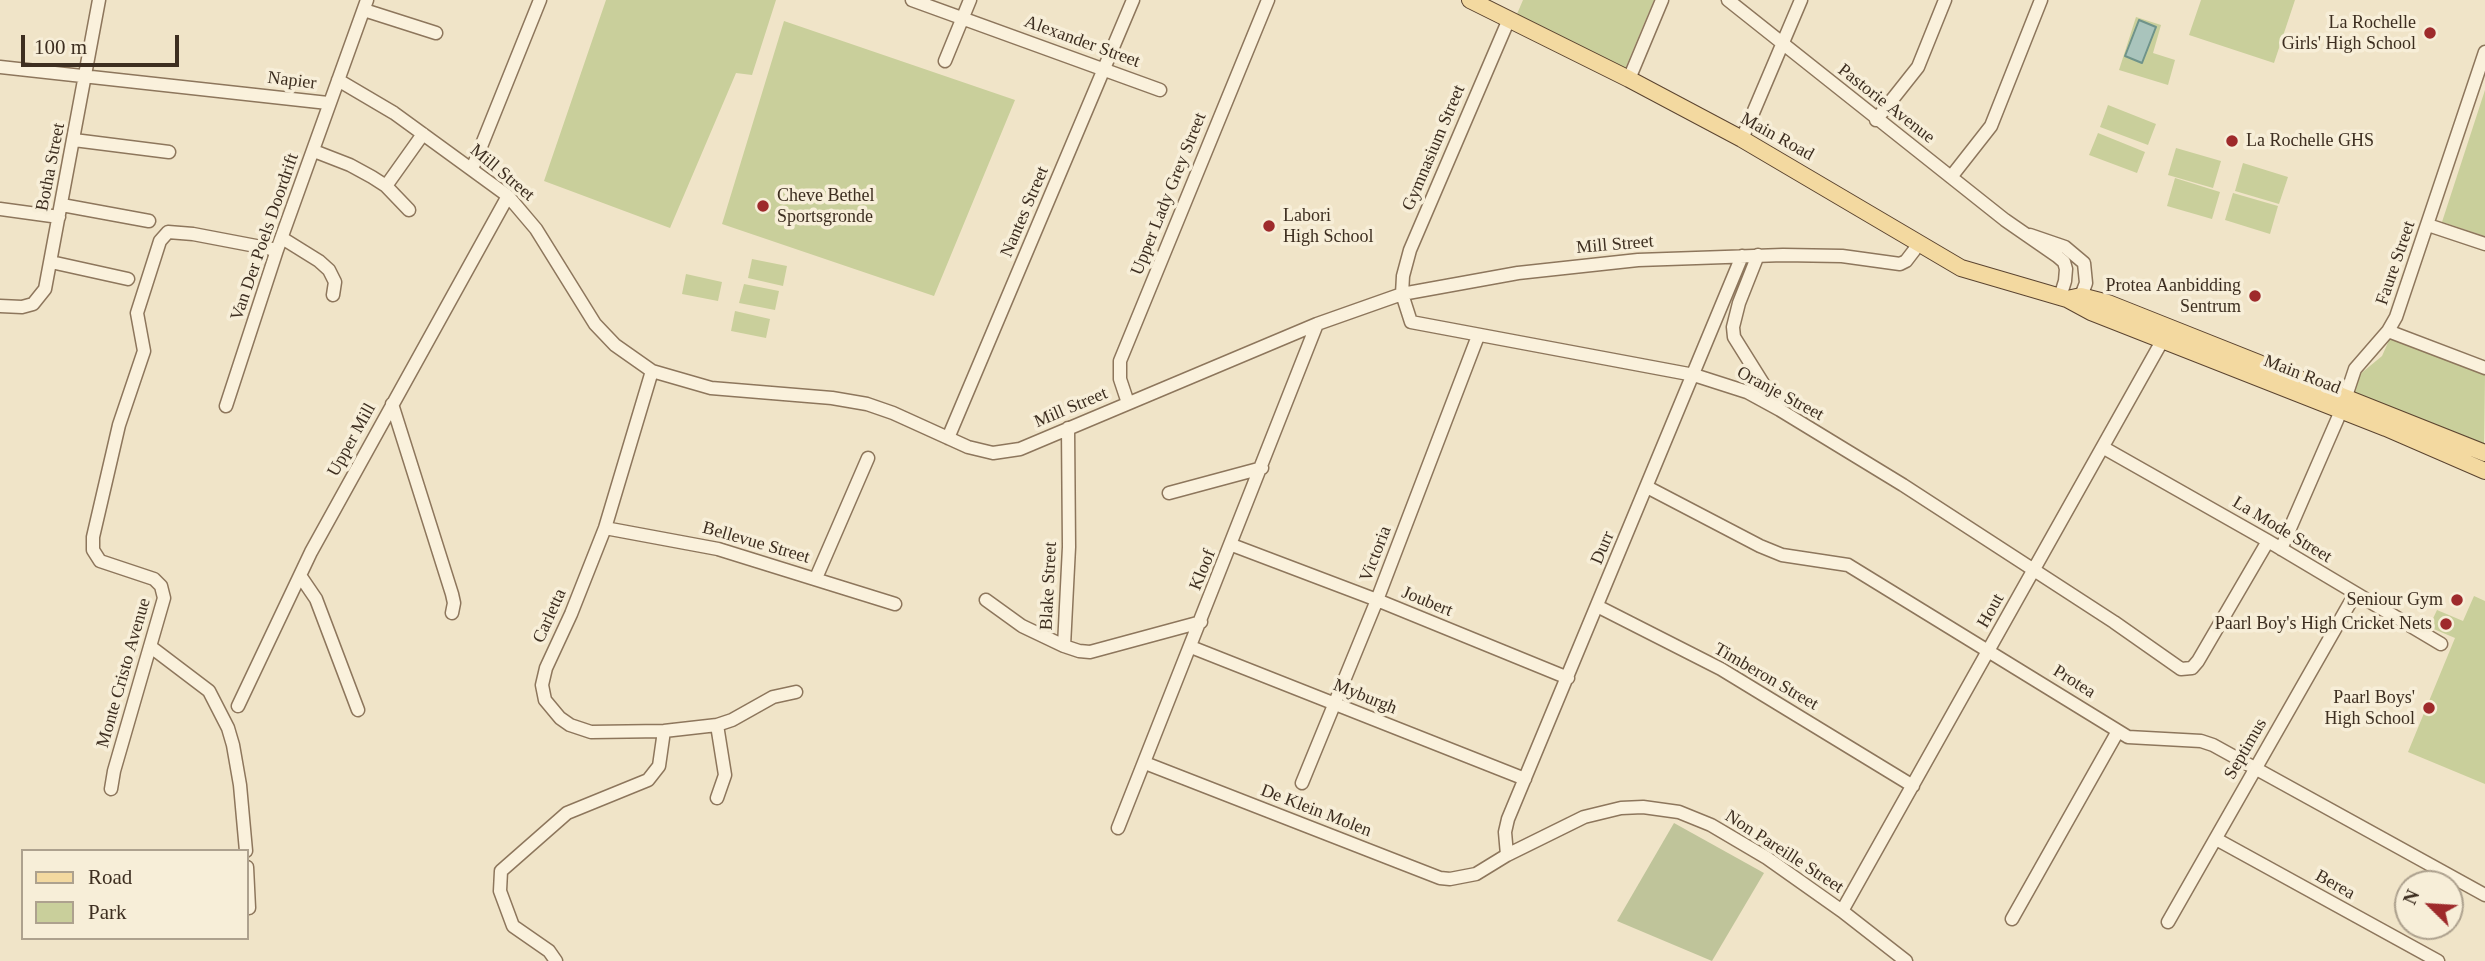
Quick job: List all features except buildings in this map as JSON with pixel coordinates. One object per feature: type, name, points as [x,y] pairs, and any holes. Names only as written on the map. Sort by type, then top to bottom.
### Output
[{"type":"main road","name":"Main Road","points":[[1470,0],[1742,139],[1961,268],[2071,300],[2108,303],[2166,334],[2344,404],[2485,453]]},
{"type":"main road","name":"Main Road","points":[[2344,404],[2485,471]]},
{"type":"street","name":"Botha Street","points":[[0,306],[22,307],[33,304],[45,289],[99,0]]},
{"type":"street","points":[[472,169],[540,0]]},
{"type":"street","name":"Alexander Street","points":[[912,0],[1160,90]]},
{"type":"street","points":[[945,61],[970,0]]},
{"type":"street","name":"Nantes Street","points":[[948,438],[1133,0]]},
{"type":"street","name":"Upper Lady Grey Street","points":[[1128,403],[1120,379],[1120,361],[1268,0]]},
{"type":"street","points":[[1629,79],[1662,0]]},
{"type":"street","name":"Pastorie Avenue","points":[[1728,0],[1876,120],[2023,234],[2064,262],[2071,300]]},
{"type":"street","points":[[1742,139],[1801,0]]},
{"type":"street","points":[[1876,120],[1918,67],[1945,0]]},
{"type":"street","points":[[1951,177],[1991,126],[2041,0]]},
{"type":"street","points":[[366,5],[436,33]]},
{"type":"street","name":"Van Der Poels Doordrift","points":[[226,406],[328,103],[366,5]]},
{"type":"street","name":"Gymnasium Street","points":[[1402,294],[1403,276],[1410,250],[1509,19]]},
{"type":"street","name":"Faure Street","points":[[2281,549],[2344,404],[2355,369],[2388,331],[2396,317],[2485,52]]},
{"type":"street","name":"Napier","points":[[0,67],[328,103]]},
{"type":"street","name":"Mill Street","points":[[338,80],[394,113],[508,197],[536,229],[595,324],[615,345],[652,371],[711,388],[852,401],[893,413],[982,452],[999,453],[1020,449],[1317,324],[1402,294],[1486,278],[1637,260],[1758,255],[1842,256],[1900,264],[1906,261],[1919,244]]},
{"type":"street","points":[[386,186],[423,134]]},
{"type":"street","points":[[74,140],[169,152]]},
{"type":"street","points":[[314,151],[350,165],[386,186],[409,210]]},
{"type":"street","name":"Upper Mill","points":[[238,706],[311,552],[508,197]]},
{"type":"street","points":[[0,209],[60,211],[149,221]]},
{"type":"street","points":[[2428,225],[2485,244]]},
{"type":"street","name":"Monte Cristo Avenue","points":[[111,789],[163,604],[164,592],[153,579],[100,561],[93,550],[93,537],[119,425],[144,351],[137,313],[162,237],[171,231],[280,244]]},
{"type":"street","name":"Pastorie Avenue","points":[[2023,234],[2053,241],[2082,260],[2087,275],[2071,300]]},
{"type":"street","points":[[280,244],[318,261],[329,270],[335,282],[333,295]]},
{"type":"street","points":[[1758,255],[1739,303],[1733,327],[1734,337],[1780,410]]},
{"type":"street","name":"Durr","points":[[1507,856],[1508,819],[1742,256]]},
{"type":"street","points":[[51,262],[128,279]]},
{"type":"street","name":"Oranje Street","points":[[1402,294],[1411,322],[1693,375],[1747,392],[2034,569],[2176,667],[2192,668],[2267,541]]},
{"type":"street","name":"Kloof","points":[[1118,828],[1232,545],[1317,324]]},
{"type":"street","points":[[2388,331],[2485,369]]},
{"type":"street","name":"Hout","points":[[1842,911],[2166,334]]},
{"type":"street","name":"Victoria","points":[[1302,783],[1377,600],[1478,336]]},
{"type":"street","name":"Carletta","points":[[652,371],[604,528],[571,614],[546,668],[542,685],[545,701],[570,725],[591,732],[664,731],[717,725],[732,720],[772,697],[796,692]]},
{"type":"street","points":[[392,404],[452,594],[452,612]]},
{"type":"street","name":"Blake Street","points":[[1068,428],[1069,547],[1064,646],[1079,652],[1090,652],[1201,622]]},
{"type":"street","name":"La Mode Street","points":[[2104,448],[2441,644]]},
{"type":"street","points":[[816,578],[869,458]]},
{"type":"street","points":[[1169,493],[1262,468]]},
{"type":"street","name":"Protea","points":[[1647,487],[1782,555],[1848,565],[2053,688],[2118,731],[2137,738],[2201,741],[2213,745],[2485,895]]},
{"type":"street","name":"Bellevue Street","points":[[604,528],[718,549],[895,604]]},
{"type":"street","name":"Joubert","points":[[1232,545],[1377,600],[1568,678]]},
{"type":"street","points":[[301,577],[316,599],[358,710]]},
{"type":"street","name":"Septimus","points":[[2168,922],[2355,594]]},
{"type":"street","points":[[986,600],[1022,626],[1064,646]]},
{"type":"street","name":"Timberon Street","points":[[1597,606],[1721,669],[1913,786]]},
{"type":"street","points":[[151,647],[209,691],[228,728],[240,785],[246,849]]},
{"type":"street","name":"Myburgh","points":[[1191,647],[1525,779]]},
{"type":"street","points":[[717,725],[725,775],[717,798]]},
{"type":"street","points":[[556,961],[549,951],[513,926],[500,891],[501,871],[567,813],[648,780],[659,766],[664,731]]},
{"type":"street","points":[[2012,919],[2118,731]]},
{"type":"street","name":"De Klein Molen","points":[[1145,763],[1440,877],[1463,878],[1476,874]]},
{"type":"street","name":"Non Pareille Street","points":[[1476,874],[1584,817],[1621,808],[1643,807],[1678,812],[1739,840],[1842,911],[1906,961]]},
{"type":"street","name":"Berea","points":[[2216,839],[2438,961]]},
{"type":"street","points":[[248,888],[249,908]]},
{"type":"green space","points":[[606,0],[776,0],[752,75],[736,73],[670,228],[544,181]]},
{"type":"green space","points":[[1523,0],[1654,0],[1625,69],[1517,14]]},
{"type":"green space","points":[[2201,0],[2295,0],[2274,63],[2189,35]]},
{"type":"green space","points":[[2136,17],[2161,25],[2153,53],[2175,60],[2168,85],[2119,70]]},
{"type":"green space","points":[[784,21],[1015,100],[934,296],[722,224]]},
{"type":"green space","points":[[2485,90],[2485,236],[2442,222]]},
{"type":"green space","points":[[2108,105],[2156,124],[2148,145],[2100,127]]},
{"type":"green space","points":[[2098,133],[2145,152],[2137,173],[2089,155]]},
{"type":"green space","points":[[2176,148],[2221,161],[2213,188],[2168,175]]},
{"type":"green space","points":[[2243,163],[2288,177],[2279,204],[2235,191]]},
{"type":"green space","points":[[2175,178],[2220,192],[2212,219],[2167,206]]},
{"type":"green space","points":[[2233,193],[2278,206],[2270,234],[2225,220]]},
{"type":"green space","points":[[752,259],[787,266],[783,286],[748,278]]},
{"type":"green space","points":[[686,274],[722,282],[718,301],[682,294]]},
{"type":"green space","points":[[744,284],[779,291],[775,310],[739,303]]},
{"type":"green space","points":[[735,311],[770,319],[766,338],[731,331]]},
{"type":"green space","points":[[2390,338],[2485,374],[2484,445],[2348,396],[2353,380],[2382,356]]},
{"type":"green space","points":[[2474,596],[2485,601],[2485,784],[2408,752],[2455,638],[2429,627],[2437,610],[2463,621]]},
{"type":"green space","points":[[1674,823],[1764,873],[1712,961],[1617,921]]},
{"type":"water","points":[[2139,20],[2156,27],[2142,63],[2125,56]]},
{"type":"place","name":"La Rochelle Girls' High School","points":[[2430,33]]},
{"type":"place","name":"La Rochelle GHS","points":[[2232,141]]},
{"type":"place","name":"Cheve Bethel Sportsgronde","points":[[763,206]]},
{"type":"place","name":"Labori High School","points":[[1269,226]]},
{"type":"place","name":"Protea Aanbidding Sentrum","points":[[2255,296]]},
{"type":"place","name":"Seniour Gym","points":[[2457,600]]},
{"type":"place","name":"Paarl Boy's High Cricket Nets","points":[[2446,624]]},
{"type":"place","name":"Paarl Boys' High School","points":[[2429,708]]}]
